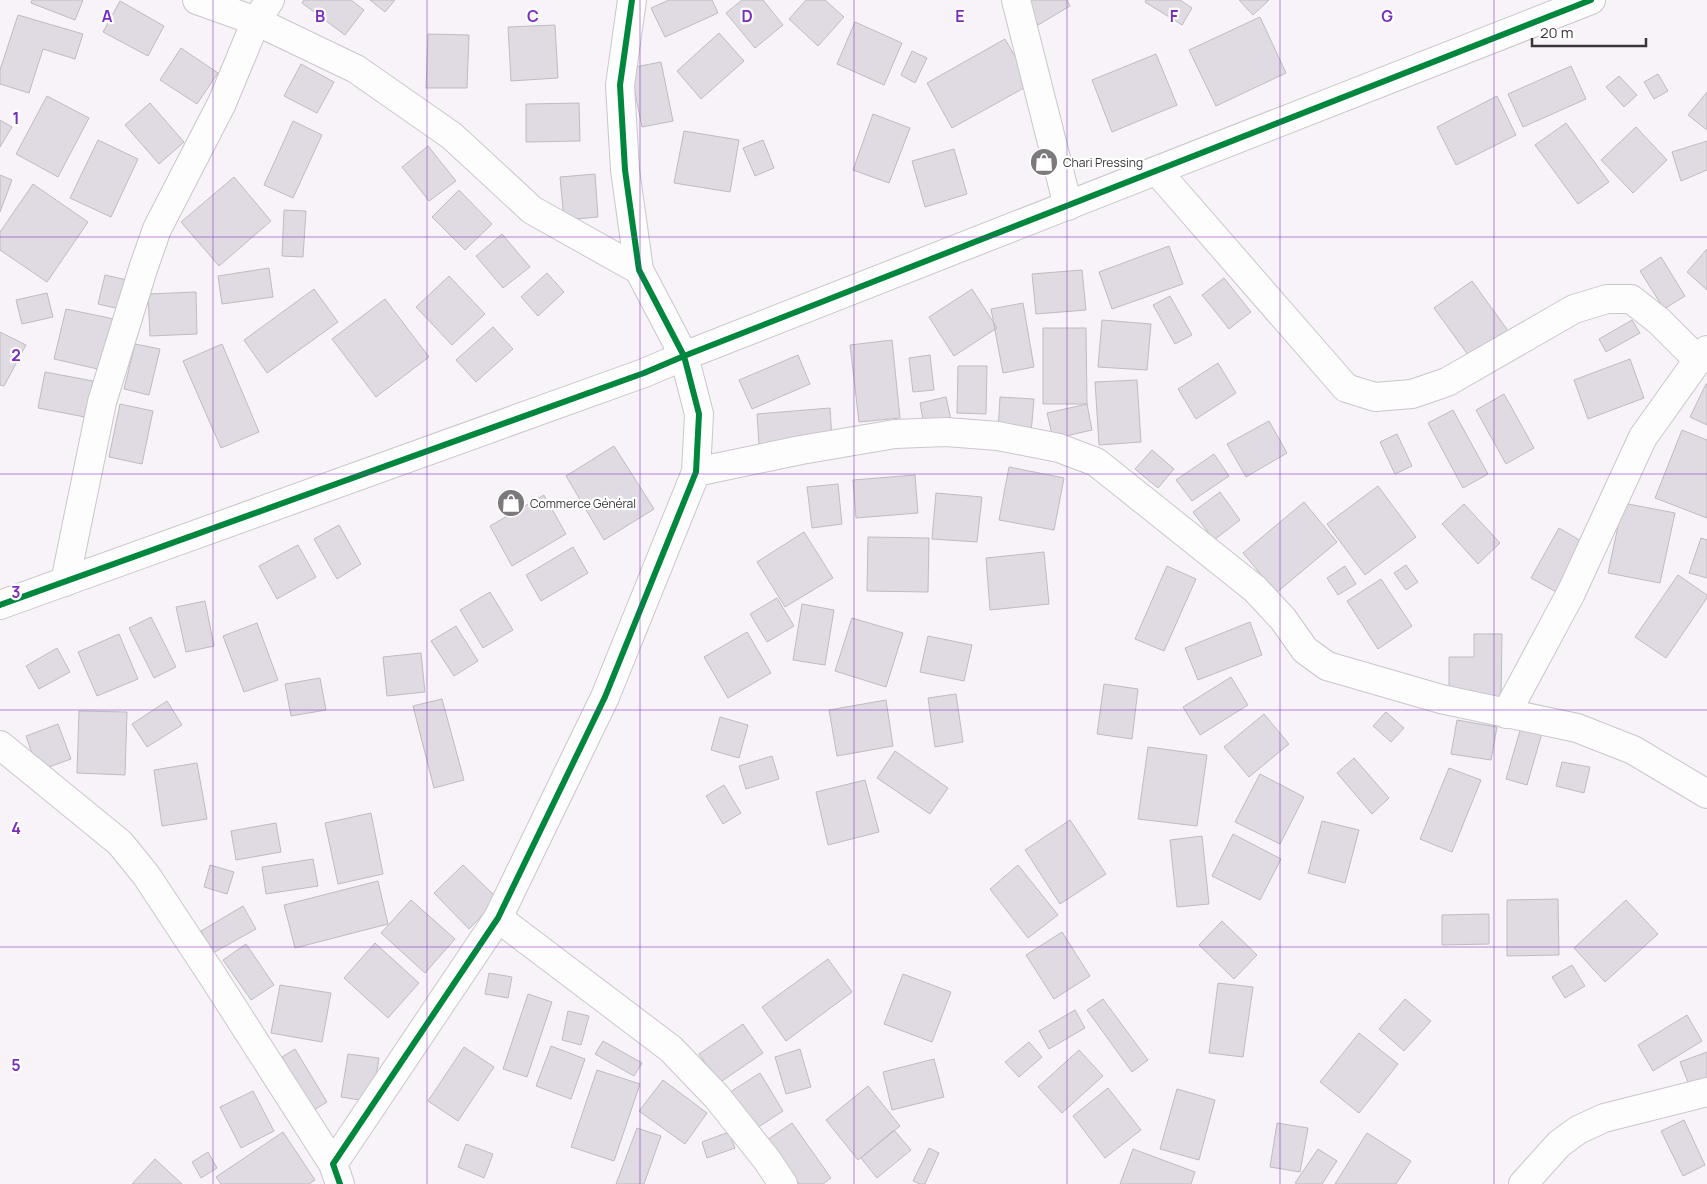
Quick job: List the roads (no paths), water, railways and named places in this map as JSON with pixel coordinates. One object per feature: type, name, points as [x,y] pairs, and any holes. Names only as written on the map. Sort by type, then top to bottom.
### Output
[{"type":"street","points":[[197,0],[257,7],[356,69],[452,136],[532,210],[640,270]]},
{"type":"street","points":[[0,745],[120,843],[146,875],[212,975],[337,1174],[498,918],[605,697],[696,472],[699,414],[684,356],[640,270],[625,170],[620,85],[632,0]]},
{"type":"street","points":[[1016,0],[1068,206]]},
{"type":"street","points":[[0,605],[644,373],[1591,0]]},
{"type":"street","points":[[65,582],[102,402],[142,269],[157,229],[222,103],[257,7]]},
{"type":"street","points":[[1157,171],[1346,388],[1375,398],[1412,394],[1447,382],[1574,308],[1607,299],[1631,299],[1702,355],[1643,437],[1571,594],[1506,714]]},
{"type":"street","points":[[696,472],[801,450],[895,434],[946,432],[998,436],[1059,448],[1096,462],[1255,589],[1283,619],[1305,650],[1327,666],[1441,699],[1577,728],[1625,747],[1707,794]]},
{"type":"street","points":[[498,918],[671,1049],[716,1097],[767,1160],[782,1184]]},
{"type":"street","points":[[1523,1184],[1559,1144],[1578,1130],[1604,1118],[1707,1092]]},
{"type":"place","name":"Chari Pressing","points":[[1044,162]]},
{"type":"place","name":"Commerce Général","points":[[511,503]]}]
